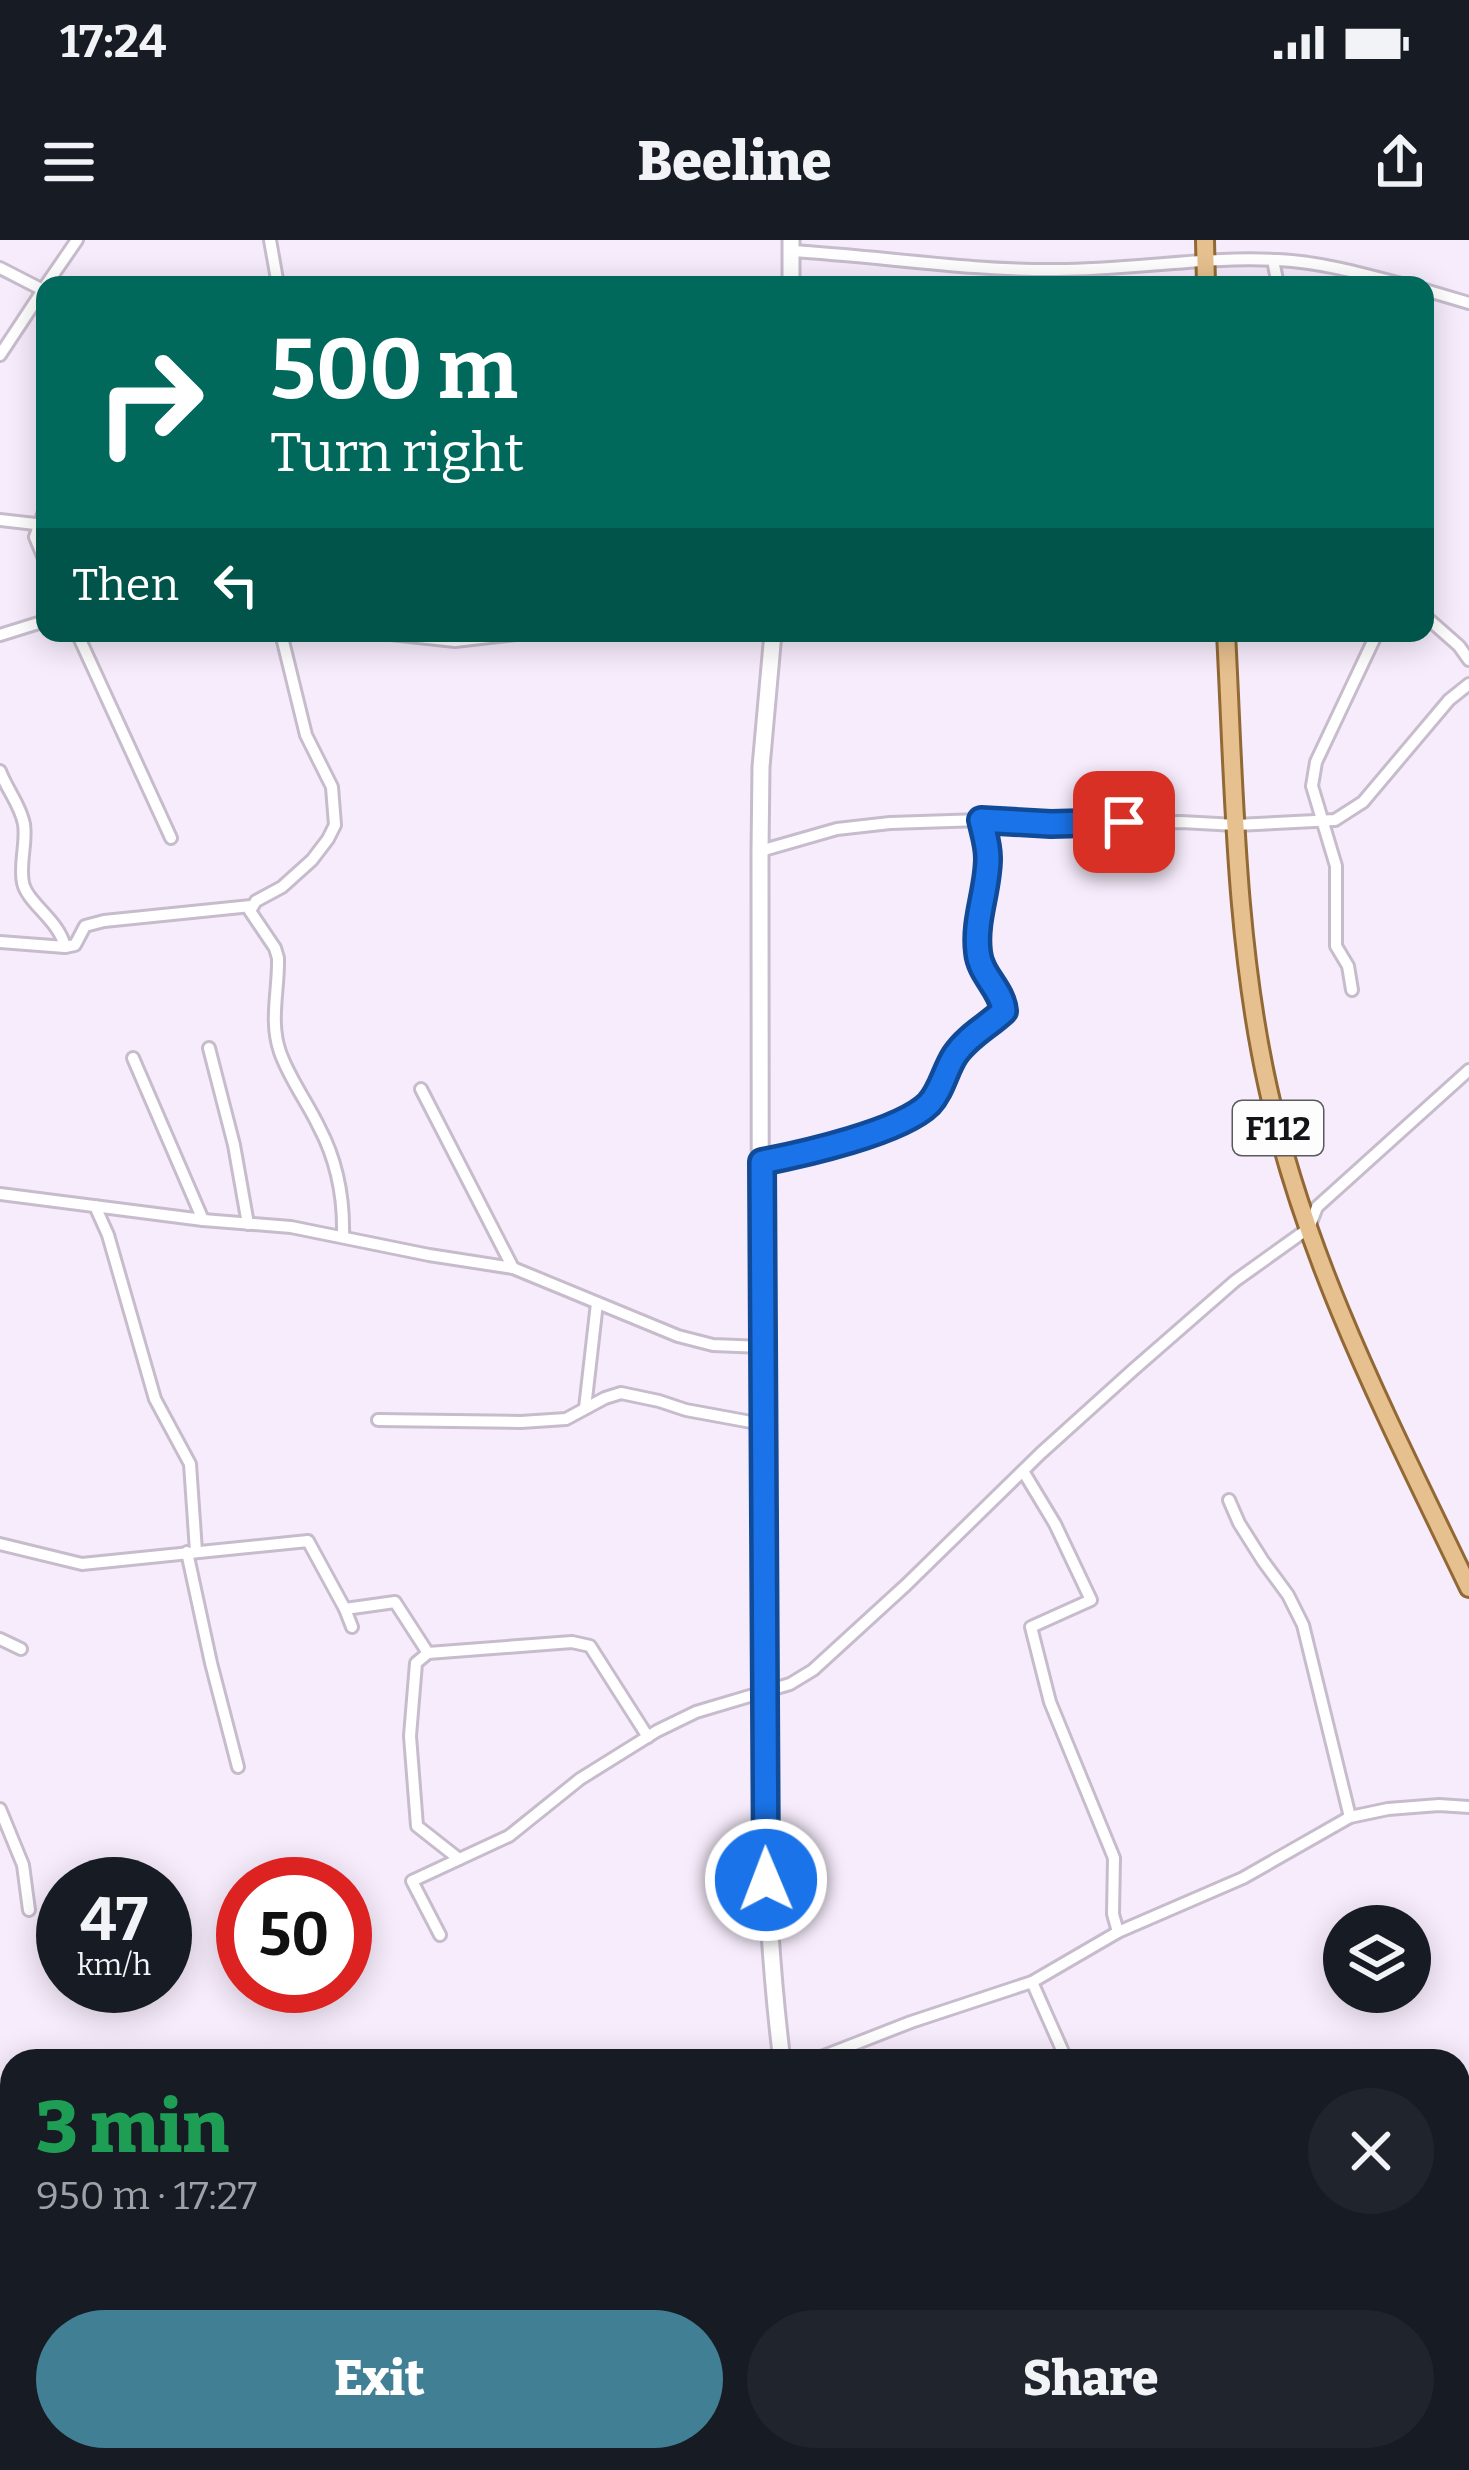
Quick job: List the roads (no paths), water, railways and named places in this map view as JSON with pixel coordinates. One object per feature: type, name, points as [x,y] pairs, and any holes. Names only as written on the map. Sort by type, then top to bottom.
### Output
[{"type":"main road","points":[[1205,240],[1206,276]]},
{"type":"main road","points":[[771,642],[760,851],[763,1692],[766,1880],[781,2049]]},
{"type":"main road","name":"F112","points":[[1226,642],[1249,982],[1286,1158],[1340,1308],[1469,1588]]},
{"type":"street","points":[[52,276],[77,240]]},
{"type":"street","points":[[269,240],[276,276]]},
{"type":"street","points":[[791,246],[975,268],[1105,269],[1205,260],[1273,260],[1371,276]]},
{"type":"street","points":[[1273,260],[1276,276]]},
{"type":"street","points":[[0,268],[36,283]]},
{"type":"street","points":[[1105,269],[1108,276]]},
{"type":"street","points":[[1434,292],[1467,299]]},
{"type":"street","points":[[0,355],[36,301]]},
{"type":"street","points":[[0,520],[36,523]]},
{"type":"street","points":[[0,635],[36,624]]},
{"type":"street","points":[[1434,624],[1469,660]]},
{"type":"street","points":[[81,642],[171,838]]},
{"type":"street","points":[[0,942],[64,947],[75,945],[85,926],[251,906],[312,860],[335,825],[332,787],[305,734],[283,642]]},
{"type":"street","points":[[1352,990],[1348,966],[1336,946],[1336,866],[1312,787],[1316,762],[1373,642]]},
{"type":"street","points":[[760,851],[837,829],[890,823],[981,820],[1236,826],[1335,820],[1363,802],[1449,700],[1469,684]]},
{"type":"street","points":[[0,771],[20,808],[25,829],[22,881],[64,947]]},
{"type":"street","points":[[762,1162],[826,1149],[914,1116],[940,1089],[963,1045],[1004,1011],[978,959],[976,936],[988,859],[981,820]]},
{"type":"street","points":[[251,906],[251,916],[278,958],[274,1012],[280,1054],[322,1130],[344,1209],[344,1236]]},
{"type":"street","points":[[209,1048],[248,1224]]},
{"type":"street","points":[[133,1058],[203,1220]]},
{"type":"street","points":[[440,1935],[412,1881],[509,1836],[580,1778],[648,1737],[696,1712],[790,1684],[813,1670],[1023,1471],[1234,1281],[1309,1228],[1317,1207],[1469,1070]]},
{"type":"street","points":[[421,1089],[513,1268]]},
{"type":"street","points":[[0,1194],[344,1236],[513,1268],[678,1336],[713,1345],[762,1347]]},
{"type":"street","points":[[95,1206],[108,1235],[154,1399],[190,1463],[192,1552],[211,1663],[238,1767]]},
{"type":"street","points":[[585,1408],[596,1303]]},
{"type":"street","points":[[379,1420],[566,1419],[621,1394],[762,1424]]},
{"type":"street","points":[[1023,1471],[1055,1524],[1090,1600],[1031,1627],[1050,1702],[1114,1858],[1113,1914],[1118,1932]]},
{"type":"street","points":[[1229,1500],[1303,1624],[1350,1817]]},
{"type":"street","points":[[0,1544],[82,1564],[308,1541],[352,1628]]},
{"type":"street","points":[[345,1609],[395,1602],[428,1653]]},
{"type":"street","points":[[0,1639],[21,1648]]},
{"type":"street","points":[[459,1859],[417,1826],[410,1736],[416,1663],[428,1653],[572,1642],[590,1646],[648,1737]]},
{"type":"street","points":[[842,2049],[1032,1982],[1118,1932],[1243,1878],[1350,1817],[1439,1805],[1469,1807]]},
{"type":"street","points":[[0,1809],[22,1865],[29,1910]]},
{"type":"street","points":[[1032,1982],[1062,2049]]}]
